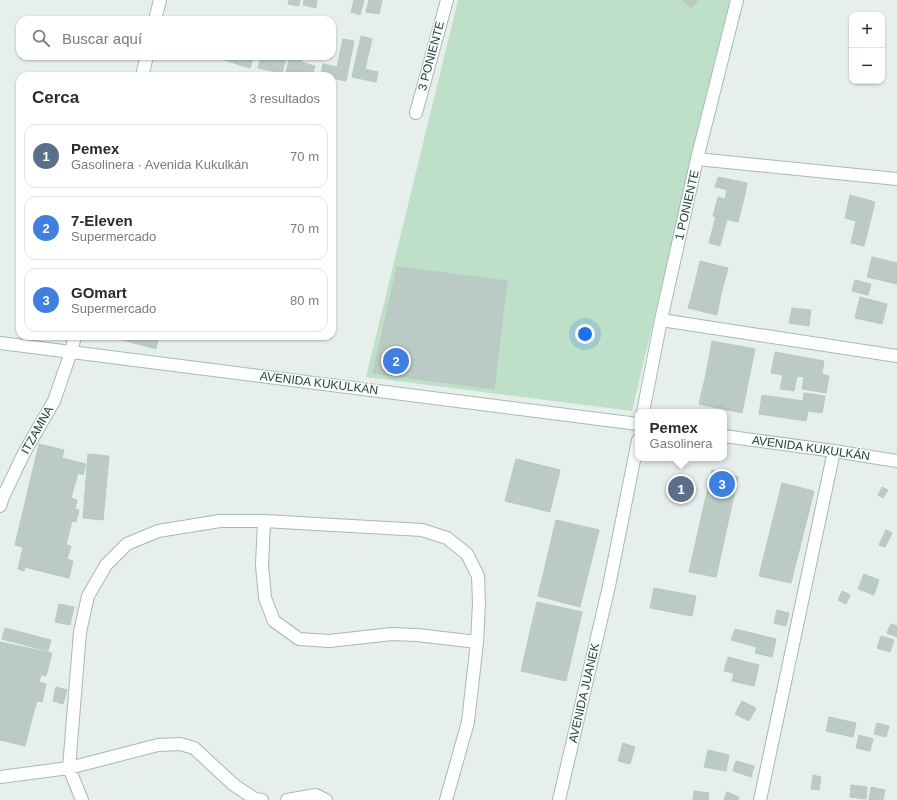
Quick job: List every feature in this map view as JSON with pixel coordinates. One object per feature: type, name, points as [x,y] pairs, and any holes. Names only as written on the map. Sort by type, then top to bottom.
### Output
[{"type":"street","points":[[157,16],[160,0]]},
{"type":"street","name":"3 PONIENTE","points":[[416,113],[447,0]]},
{"type":"street","name":"1 PONIENTE","points":[[644,409],[661,320],[697,159],[737,0]]},
{"type":"street","points":[[143,72],[146,60]]},
{"type":"street","points":[[697,159],[897,179]]},
{"type":"street","points":[[661,320],[897,356]]},
{"type":"street","name":"ITZAMNA","points":[[0,506],[24,453],[54,400],[74,340]]},
{"type":"street","name":"AVENIDA KUKULKÁN","points":[[0,343],[635,424]]},
{"type":"street","name":"AVENIDA KUKULKÁN","points":[[727,436],[834,450],[897,461]]},
{"type":"street","points":[[760,800],[834,450]]},
{"type":"street","name":"AVENIDA JUANEK","points":[[559,800],[609,586],[635,455]]},
{"type":"street","points":[[82,800],[69,768],[80,632],[88,596],[106,565],[127,544],[158,531],[220,521],[264,521],[422,530],[447,538],[467,554],[478,576],[479,603],[477,642],[468,722],[446,800]]},
{"type":"street","points":[[264,521],[262,565],[265,598],[274,621],[299,639],[329,641],[392,634],[417,635],[477,642]]},
{"type":"street","points":[[0,777],[69,768],[158,745],[180,744],[194,748],[234,785],[255,799],[262,800]]},
{"type":"street","points":[[288,800],[316,796],[326,800]]},
{"type":"green space","points":[[458,0],[730,0],[632,411],[366,377]]},
{"type":"building","points":[[289,0],[300,0],[299,6],[288,4]]},
{"type":"building","points":[[304,0],[317,0],[316,8],[303,5]]},
{"type":"building","points":[[354,0],[364,0],[360,15],[351,12]]},
{"type":"building","points":[[369,0],[382,0],[379,14],[366,12]]},
{"type":"building","points":[[682,0],[698,0],[691,8]]},
{"type":"building","points":[[361,36],[372,39],[365,69],[378,72],[376,82],[352,77]]},
{"type":"building","points":[[343,39],[354,41],[346,81],[336,79],[336,72],[322,72],[323,64],[337,67]]},
{"type":"building","points":[[224,60],[253,60],[250,68]]},
{"type":"building","points":[[260,60],[286,60],[282,72],[258,68]]},
{"type":"building","points":[[289,60],[302,60],[301,62],[315,66],[313,72],[286,72]]},
{"type":"building","points":[[718,177],[747,183],[745,194],[715,187]]},
{"type":"building","points":[[727,190],[745,194],[738,222],[713,216],[718,197],[725,199]]},
{"type":"building","points":[[850,195],[875,202],[864,246],[851,243],[856,221],[845,218]]},
{"type":"building","points":[[716,216],[727,219],[720,246],[709,243]]},
{"type":"building","points":[[872,257],[897,263],[897,284],[867,277]]},
{"type":"building","points":[[700,261],[728,268],[721,294],[694,287]]},
{"type":"building","points":[[397,267],[507,281],[494,389],[373,373]]},
{"type":"building","points":[[855,280],[871,284],[868,295],[852,291]]},
{"type":"building","points":[[694,287],[721,294],[717,315],[688,308]]},
{"type":"building","points":[[860,297],[887,304],[882,324],[855,318]]},
{"type":"building","points":[[792,308],[811,310],[809,326],[789,323]]},
{"type":"building","points":[[123,340],[158,340],[156,349]]},
{"type":"building","points":[[712,341],[755,349],[748,383],[706,374]]},
{"type":"building","points":[[775,352],[824,361],[822,374],[829,376],[826,393],[802,389],[804,377],[797,376],[794,391],[780,389],[783,375],[771,373]]},
{"type":"building","points":[[706,374],[748,383],[742,413],[699,404]]},
{"type":"building","points":[[804,393],[825,396],[822,413],[808,411],[806,421],[759,414],[762,395],[803,401]]},
{"type":"building","points":[[39,444],[64,450],[62,458],[86,464],[83,475],[78,473],[71,498],[77,500],[75,509],[79,510],[76,522],[72,521],[66,545],[71,546],[67,559],[73,561],[69,578],[40,571],[45,553],[15,545]]},
{"type":"building","points":[[88,454],[109,456],[103,520],[83,518]]},
{"type":"building","points":[[516,459],[560,470],[550,512],[505,501]]},
{"type":"building","points":[[712,470],[738,477],[716,577],[689,572]]},
{"type":"building","points":[[782,483],[814,491],[791,583],[759,576]]},
{"type":"building","points":[[882,487],[888,490],[883,498],[878,495]]},
{"type":"building","points":[[556,520],[599,530],[580,607],[538,596]]},
{"type":"building","points":[[886,530],[892,533],[885,547],[879,545]]},
{"type":"building","points":[[23,547],[29,549],[24,571],[18,569]]},
{"type":"building","points":[[29,549],[45,553],[40,571],[25,567]]},
{"type":"building","points":[[864,574],[879,580],[874,595],[858,589]]},
{"type":"building","points":[[654,588],[696,596],[692,616],[650,608]]},
{"type":"building","points":[[842,591],[850,595],[846,604],[838,600]]},
{"type":"building","points":[[537,602],[582,612],[566,681],[521,671]]},
{"type":"building","points":[[59,604],[74,607],[70,625],[55,622]]},
{"type":"building","points":[[777,610],[789,613],[786,626],[774,623]]},
{"type":"building","points":[[891,624],[897,626],[897,637],[887,633]]},
{"type":"building","points":[[5,628],[51,640],[48,651],[2,639]]},
{"type":"building","points":[[735,629],[760,635],[756,647],[731,640]]},
{"type":"building","points":[[760,635],[776,639],[772,657],[755,653]]},
{"type":"building","points":[[881,636],[894,640],[890,652],[877,648]]},
{"type":"building","points":[[0,642],[52,653],[46,676],[0,664]]},
{"type":"building","points":[[728,657],[759,665],[754,686],[732,681],[734,673],[724,671]]},
{"type":"building","points":[[0,664],[41,675],[39,682],[46,684],[42,702],[0,692]]},
{"type":"building","points":[[56,687],[67,690],[63,704],[53,701]]},
{"type":"building","points":[[0,692],[37,701],[31,722],[0,715]]},
{"type":"building","points":[[742,701],[756,708],[749,721],[735,714]]},
{"type":"building","points":[[0,715],[31,722],[25,746],[0,740]]},
{"type":"building","points":[[829,717],[856,723],[853,737],[826,731]]},
{"type":"building","points":[[877,723],[889,726],[886,737],[874,734]]},
{"type":"building","points":[[859,735],[873,739],[870,751],[856,748]]},
{"type":"building","points":[[623,743],[635,747],[630,764],[618,761]]},
{"type":"building","points":[[708,750],[729,755],[726,771],[704,767]]},
{"type":"building","points":[[736,761],[754,766],[751,777],[733,771]]},
{"type":"building","points":[[813,775],[821,777],[819,790],[811,789]]},
{"type":"building","points":[[851,785],[867,787],[866,799],[850,797]]},
{"type":"building","points":[[871,787],[885,790],[883,800],[869,800]]},
{"type":"building","points":[[694,791],[709,793],[708,800],[693,800]]},
{"type":"building","points":[[727,792],[739,797],[738,800],[724,800]]},
{"type":"place","name":"7-Eleven","points":[[396,361]]},
{"type":"place","name":"GOmart","points":[[722,484]]},
{"type":"place","name":"Pemex","points":[[681,489]]}]
